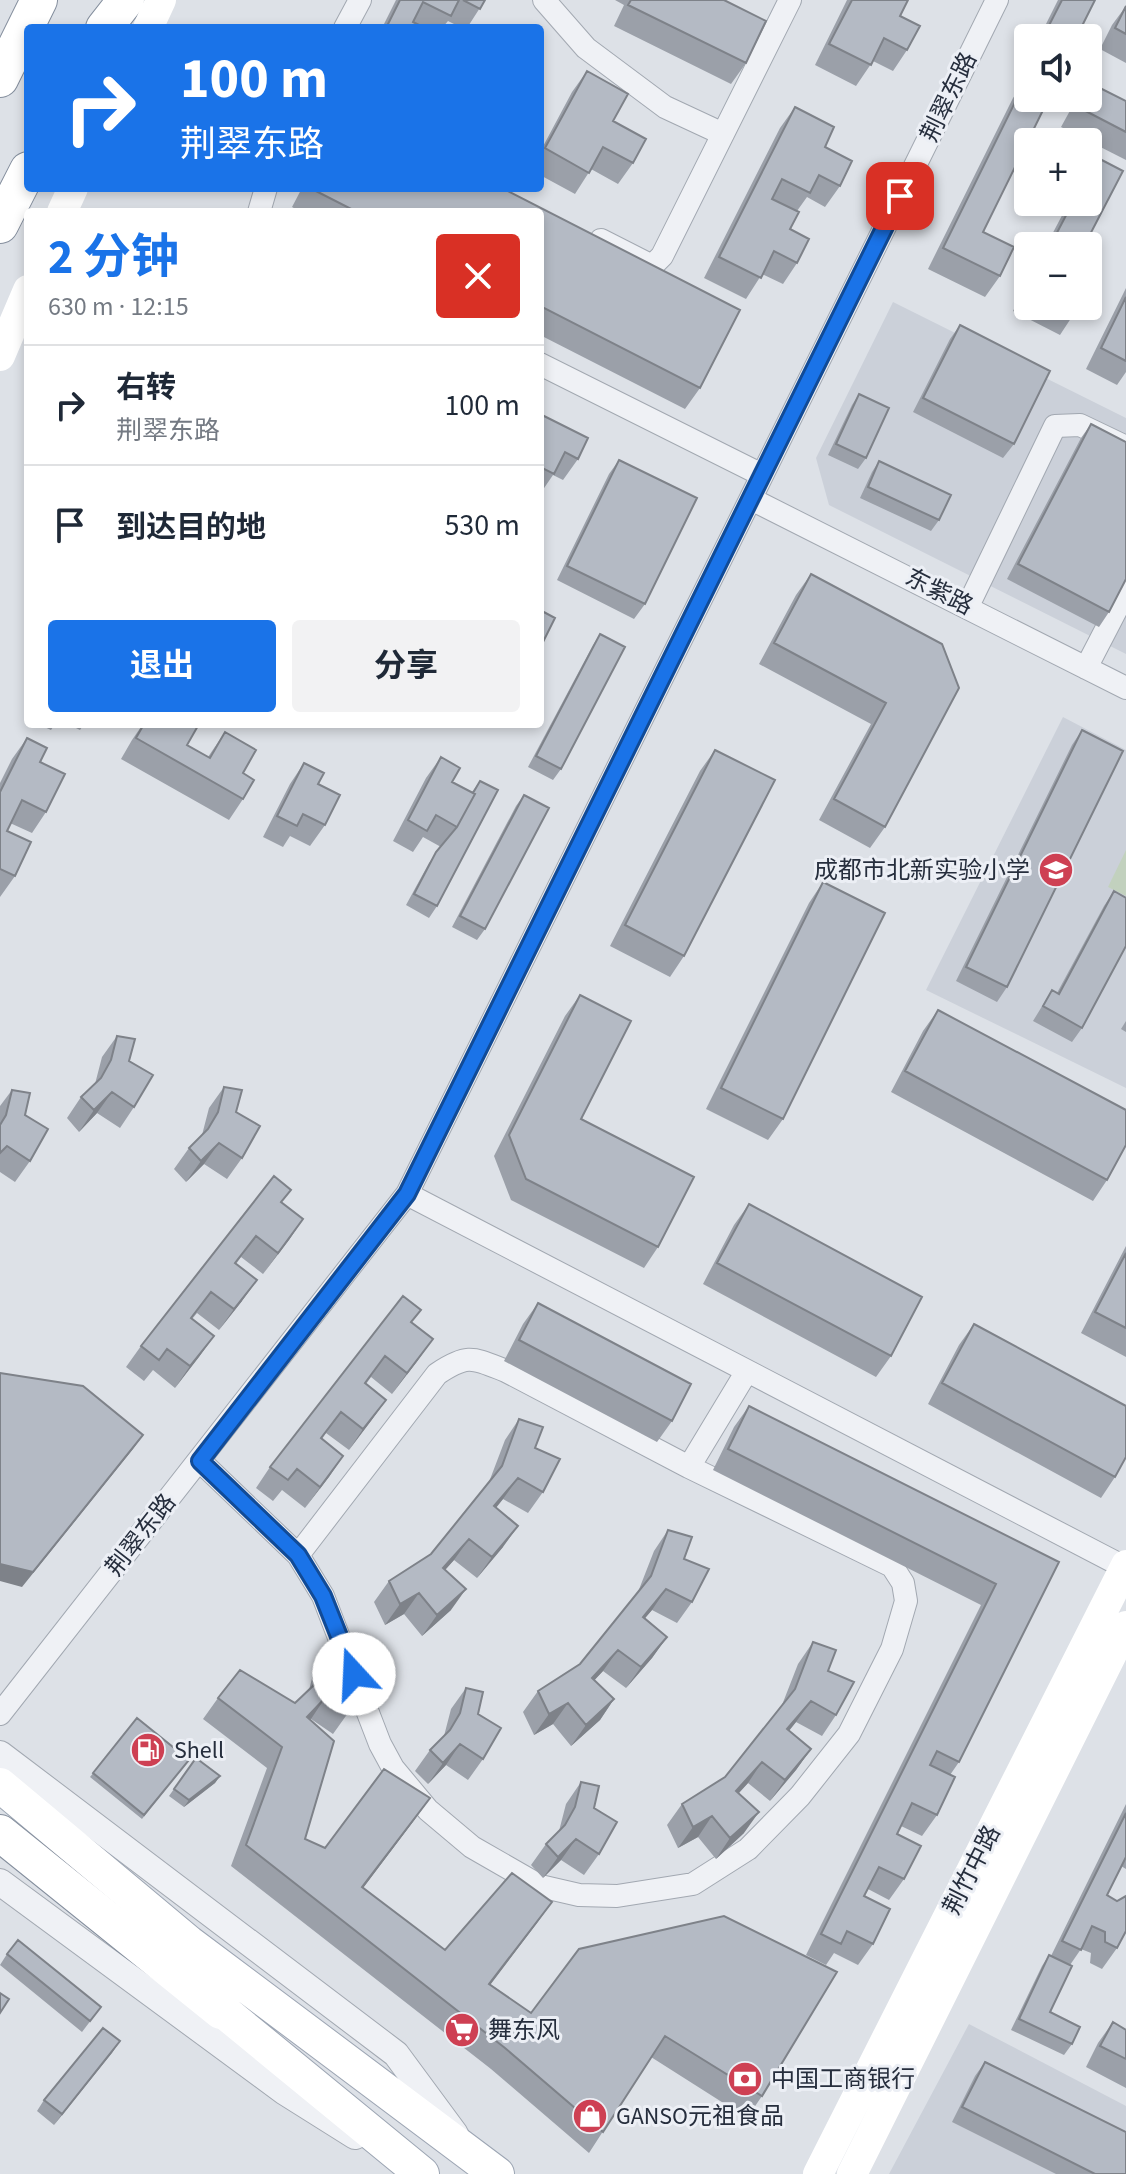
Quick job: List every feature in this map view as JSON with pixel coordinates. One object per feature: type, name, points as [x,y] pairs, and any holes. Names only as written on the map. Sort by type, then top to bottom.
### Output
[{"type":"highway","points":[[27,24],[39,0]]},
{"type":"highway","points":[[104,24],[113,0]]},
{"type":"highway","points":[[105,24],[126,0]]},
{"type":"highway","points":[[0,79],[24,30]]},
{"type":"highway","points":[[0,225],[24,178]]},
{"type":"highway","points":[[8,1811],[221,2011]]},
{"type":"main road","points":[[150,24],[161,0]]},
{"type":"main road","points":[[0,356],[24,299]]},
{"type":"main road","name":"荆竹中路","points":[[818,2174],[1126,1567]]},
{"type":"main road","name":"荆竹中路","points":[[852,2174],[1126,1626]]},
{"type":"main road","points":[[8,1811],[497,2174]]},
{"type":"main road","points":[[221,2011],[420,2174]]},
{"type":"street","points":[[347,24],[360,0]]},
{"type":"street","points":[[544,0],[586,48],[665,107],[723,134]]},
{"type":"street","name":"荆翠东路","points":[[0,1714],[407,1194],[997,0]]},
{"type":"street","points":[[584,232],[652,266],[662,256],[784,2]]},
{"type":"street","points":[[544,366],[762,475]]},
{"type":"street","points":[[968,606],[1055,426],[1080,425],[1126,447]]},
{"type":"street","name":"东紫路","points":[[751,499],[1126,688]]},
{"type":"street","points":[[1086,668],[1126,591]]},
{"type":"street","points":[[407,1194],[1126,1567]]},
{"type":"street","points":[[200,1461],[298,1555],[335,1624],[380,1744],[393,1768],[428,1810],[472,1847],[540,1886],[579,1895],[617,1896],[693,1884],[748,1849],[800,1796],[849,1734],[892,1649],[906,1601],[903,1583],[892,1566],[689,1467],[506,1371],[480,1361],[459,1359],[437,1374],[298,1555]]},
{"type":"street","points":[[689,1467],[747,1371]]},
{"type":"street","points":[[0,1754],[396,2054],[469,2153]]},
{"type":"street","points":[[0,1882],[285,2092],[420,2174]]},
{"type":"shaded area","points":[[893,302],[1126,418],[1126,654],[829,505],[816,458]]},
{"type":"shaded area","name":"成都市北新实验小学","points":[[1063,717],[1126,750],[1126,1088],[926,990]]},
{"type":"shaded area","points":[[969,2024],[1126,2106],[1126,2174],[889,2174]]},
{"type":"green space","points":[[1126,850],[1126,896],[1108,887]]},
{"type":"building","points":[[400,0],[459,0],[451,16],[423,2],[413,22],[417,24],[388,24]]},
{"type":"building","points":[[463,0],[485,0],[480,9]]},
{"type":"building","points":[[631,0],[724,0],[766,21],[746,63],[628,5]]},
{"type":"building","points":[[852,0],[908,0],[900,16],[920,26],[907,50],[884,38],[871,65],[829,44]]},
{"type":"building","points":[[1062,0],[1095,0],[1083,24],[1050,24]]},
{"type":"building","points":[[1126,6],[1126,34],[1115,28]]},
{"type":"building","points":[[587,71],[628,94],[613,121],[646,139],[633,163],[603,147],[589,173],[545,148]]},
{"type":"building","points":[[1102,89],[1126,101],[1126,132],[1088,112],[1102,112]]},
{"type":"building","points":[[1014,104],[1014,112],[1042,112],[1034,128],[1014,128],[1014,169],[983,232],[1014,247],[1000,276],[943,248]]},
{"type":"building","points":[[795,107],[834,127],[825,147],[852,161],[840,186],[819,175],[810,193],[782,179],[772,199],[799,212],[790,229],[809,239],[797,263],[774,251],[761,278],[719,257]]},
{"type":"building","points":[[1102,160],[1123,171],[1102,211]]},
{"type":"building","points":[[318,192],[510,192],[541,208],[349,208]]},
{"type":"building","points":[[544,210],[740,310],[700,388],[544,308]]},
{"type":"building","points":[[1066,216],[1100,216],[1091,232],[1057,232]]},
{"type":"building","points":[[1126,297],[1126,361],[1101,348]]},
{"type":"building","points":[[960,325],[1050,371],[1014,444],[923,398]]},
{"type":"building","points":[[859,394],[889,408],[866,458],[836,444]]},
{"type":"building","points":[[544,416],[588,438],[578,459],[565,452],[554,474],[544,469]]},
{"type":"building","points":[[1091,424],[1126,442],[1126,579],[1109,612],[1018,564]]},
{"type":"building","points":[[619,460],[697,498],[645,604],[567,566]]},
{"type":"building","points":[[879,461],[951,495],[939,520],[868,487]]},
{"type":"building","points":[[811,574],[942,644],[959,688],[885,827],[834,799],[886,703],[774,643]]},
{"type":"building","points":[[544,612],[555,618],[544,640]]},
{"type":"building","points":[[600,634],[625,647],[561,769],[536,756]]},
{"type":"building","points":[[142,728],[197,728],[187,745],[210,758],[225,732],[256,750],[243,773],[254,780],[243,799],[136,738]]},
{"type":"building","points":[[1082,730],[1123,751],[1007,987],[966,967]]},
{"type":"building","points":[[27,738],[47,748],[40,762],[65,774],[46,812],[22,800],[7,831],[31,842],[15,876],[0,869],[0,792]]},
{"type":"building","points":[[715,750],[775,780],[684,956],[625,925]]},
{"type":"building","points":[[441,757],[460,768],[452,782],[475,794],[457,827],[436,815],[427,831],[408,820]]},
{"type":"building","points":[[304,763],[324,773],[318,784],[340,795],[325,825],[303,814],[297,826],[277,816]]},
{"type":"building","points":[[480,781],[498,790],[437,906],[414,894],[436,852],[457,827]]},
{"type":"building","points":[[524,795],[549,808],[485,929],[460,916]]},
{"type":"building","points":[[823,882],[885,913],[783,1119],[721,1088]]},
{"type":"building","points":[[1114,891],[1126,898],[1126,946],[1082,1028],[1043,1006],[1052,990],[1059,994]]},
{"type":"building","points":[[580,995],[631,1021],[581,1119],[694,1177],[658,1247],[526,1179],[509,1135]]},
{"type":"building","points":[[938,1010],[1126,1110],[1126,1145],[1107,1180],[905,1071]]},
{"type":"building","points":[[117,1036],[135,1039],[129,1061],[153,1075],[134,1107],[112,1092],[94,1110],[81,1097],[101,1078],[111,1060]]},
{"type":"building","points":[[224,1087],[242,1090],[236,1112],[260,1126],[242,1158],[219,1143],[201,1161],[189,1148],[208,1129],[218,1112]]},
{"type":"building","points":[[12,1090],[30,1093],[25,1115],[48,1129],[30,1161],[7,1146],[0,1153],[0,1125],[6,1115]]},
{"type":"building","points":[[274,1176],[291,1190],[281,1202],[303,1219],[278,1253],[256,1236],[235,1263],[257,1280],[234,1309],[211,1292],[191,1318],[214,1336],[190,1366],[167,1349],[159,1360],[141,1346]]},
{"type":"building","points":[[749,1204],[922,1297],[891,1356],[717,1263]]},
{"type":"building","points":[[1126,1253],[1126,1328],[1095,1312]]},
{"type":"building","points":[[403,1296],[421,1310],[411,1322],[433,1339],[407,1373],[385,1356],[365,1383],[386,1400],[363,1429],[341,1412],[321,1438],[343,1456],[320,1487],[297,1469],[288,1480],[270,1467]]},
{"type":"building","points":[[538,1303],[691,1384],[672,1421],[519,1340]]},
{"type":"building","points":[[974,1324],[1126,1406],[1126,1457],[1115,1477],[942,1383]]},
{"type":"building","points":[[0,1373],[83,1386],[143,1435],[33,1572],[0,1564]]},
{"type":"building","points":[[749,1406],[1059,1562],[959,1762],[937,1751],[930,1765],[955,1777],[937,1815],[912,1803],[897,1834],[921,1846],[904,1879],[879,1867],[864,1896],[890,1909],[873,1944],[847,1931],[841,1944],[821,1934],[996,1584],[728,1449]]},
{"type":"building","points":[[519,1419],[543,1427],[535,1448],[560,1459],[543,1492],[518,1478],[494,1506],[518,1526],[492,1557],[469,1539],[443,1568],[466,1589],[437,1615],[419,1593],[400,1604],[389,1581],[431,1554],[502,1466]]},
{"type":"building","points":[[668,1530],[692,1537],[684,1559],[709,1569],[692,1602],[666,1589],[643,1617],[667,1637],[641,1667],[618,1650],[592,1678],[614,1699],[586,1725],[568,1703],[549,1714],[538,1691],[580,1664],[651,1576]]},
{"type":"building","points":[[330,1642],[348,1645],[343,1667],[367,1681],[348,1713],[325,1698],[307,1717],[334,1741],[305,1839],[325,1848],[384,1769],[430,1798],[362,1887],[445,1950],[512,1873],[552,1902],[489,1984],[531,2013],[579,1949],[724,1916],[837,1972],[762,2096],[665,2036],[603,2132],[505,2048],[246,1845],[282,1747],[218,1698],[240,1670],[295,1703],[315,1684],[325,1667]]},
{"type":"building","points":[[813,1642],[836,1650],[828,1671],[854,1682],[836,1715],[811,1701],[787,1729],[811,1749],[785,1780],[762,1762],[736,1791],[759,1812],[730,1838],[712,1816],[693,1827],[682,1804],[725,1777],[795,1689]]},
{"type":"building","points":[[466,1688],[483,1692],[478,1714],[501,1728],[483,1759],[460,1744],[443,1763],[430,1750],[450,1730],[460,1713]]},
{"type":"building","points":[[137,1718],[189,1760],[144,1815],[93,1773]]},
{"type":"building","points":[[196,1758],[220,1776],[189,1800],[174,1789]]},
{"type":"building","points":[[581,1782],[599,1786],[594,1808],[617,1822],[599,1854],[576,1839],[558,1857],[546,1844],[565,1825],[575,1807]]},
{"type":"building","points":[[1126,1813],[1126,1857],[1107,1895],[1117,1901],[1126,1896],[1126,1931],[1117,1948],[1105,1942],[1105,1932],[1092,1926],[1081,1950],[1062,1941]]},
{"type":"building","points":[[18,1940],[101,2007],[90,2021],[7,1954]]},
{"type":"building","points":[[1049,1955],[1072,1966],[1050,2012],[1080,2027],[1072,2044],[1019,2019]]},
{"type":"building","points":[[0,1993],[9,1999],[0,2013]]},
{"type":"building","points":[[1113,2022],[1126,2030],[1126,2059],[1100,2046]]},
{"type":"building","points":[[103,2028],[120,2041],[62,2114],[44,2100]]},
{"type":"building","points":[[985,2062],[1126,2132],[1126,2174],[1095,2174],[962,2107]]},
{"type":"place","name":"成都市北新实验小学","points":[[1056,870]]},
{"type":"place","name":"Shell","points":[[148,1750]]},
{"type":"place","name":"舞东风","points":[[462,2030]]},
{"type":"place","name":"中国工商银行","points":[[745,2079]]},
{"type":"place","name":"GANSO元祖食品","points":[[590,2116]]},
{"type":"route","points":[[354,1674],[323,1596],[298,1555],[200,1461],[407,1194],[900,196]]}]
